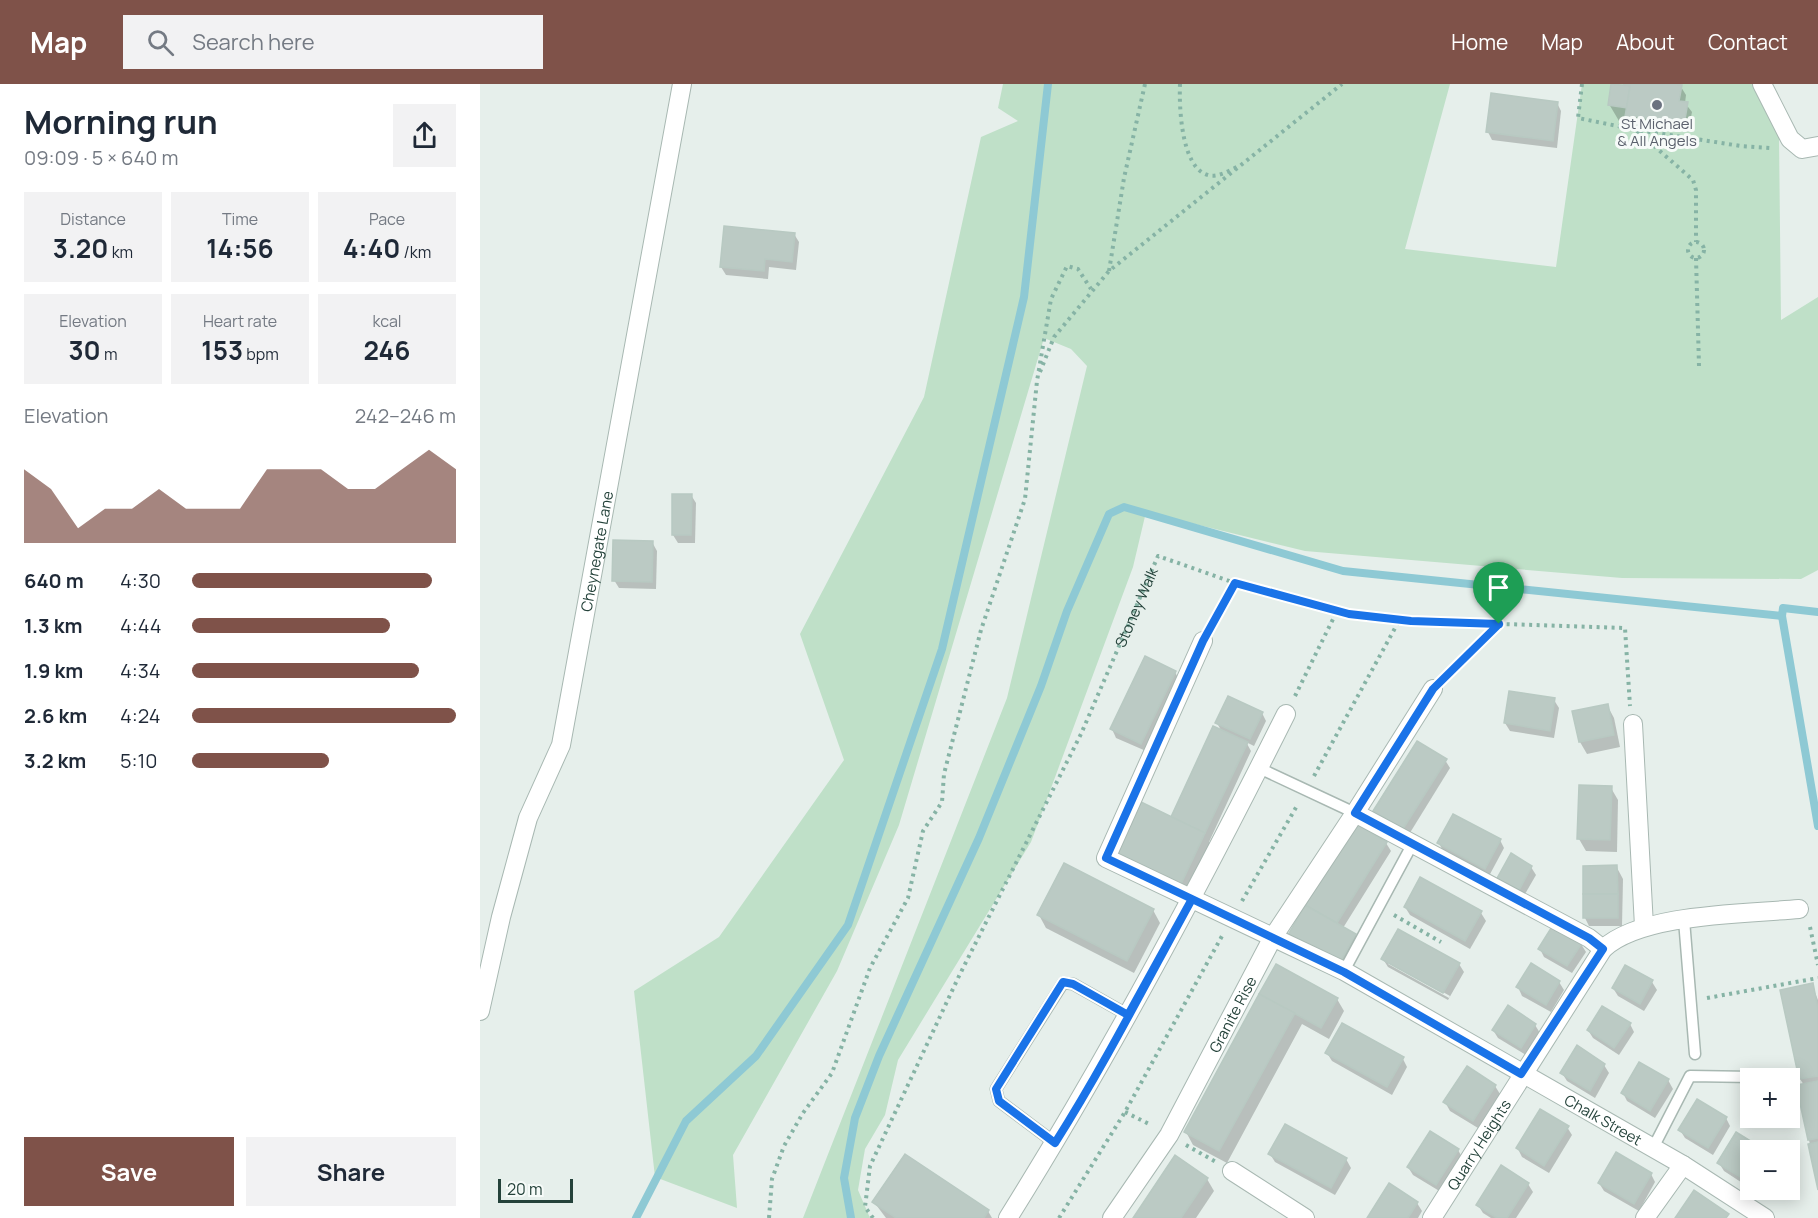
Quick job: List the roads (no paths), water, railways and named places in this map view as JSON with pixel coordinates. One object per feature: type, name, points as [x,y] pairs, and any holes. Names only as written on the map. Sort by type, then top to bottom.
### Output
[{"type":"street","name":"Cheynegate Lane","points":[[480,1011],[501,917],[528,818],[561,745],[682,84]]},
{"type":"street","points":[[1762,84],[1790,139],[1810,147]]},
{"type":"street","name":"Chalk Street","points":[[1203,641],[1106,858],[1344,972],[1683,1165],[1765,1218]]},
{"type":"street","points":[[1433,689],[1355,813],[1589,938],[1603,949]]},
{"type":"street","points":[[1008,1218],[1055,1143],[1192,899],[1286,714]]},
{"type":"street","points":[[1633,724],[1644,926]]},
{"type":"street","name":"Granite Rise","points":[[1112,1218],[1169,1135],[1273,938],[1355,813]]},
{"type":"street","name":"Quarry Heights","points":[[1432,1218],[1521,1074],[1603,949],[1614,939],[1644,926],[1684,921],[1804,914]]},
{"type":"street","points":[[1646,1218],[1683,1165]]},
{"type":"street","points":[[1232,1171],[1305,1218]]},
{"type":"lane","points":[[1259,768],[1355,813]]},
{"type":"lane","points":[[1344,972],[1413,843]]},
{"type":"lane","points":[[1684,921],[1695,1054]]},
{"type":"lane","points":[[1055,1143],[999,1101],[996,1089],[1063,982],[1073,984],[1128,1015]]},
{"type":"lane","points":[[1653,1148],[1690,1076],[1740,1077]]},
{"type":"waterway","points":[[636,1218],[686,1121],[756,1056],[848,925],[942,649],[1024,297],[1048,84]]},
{"type":"waterway","points":[[851,1218],[844,1178],[855,1118],[879,1056],[979,838],[1041,686],[1067,611],[1109,514],[1124,507],[1343,571],[1782,616],[1783,608],[1818,612]]},
{"type":"waterway","points":[[1782,616],[1818,826]]},
{"type":"place","name":"St Michael & All Angels","points":[[1657,105]]}]
